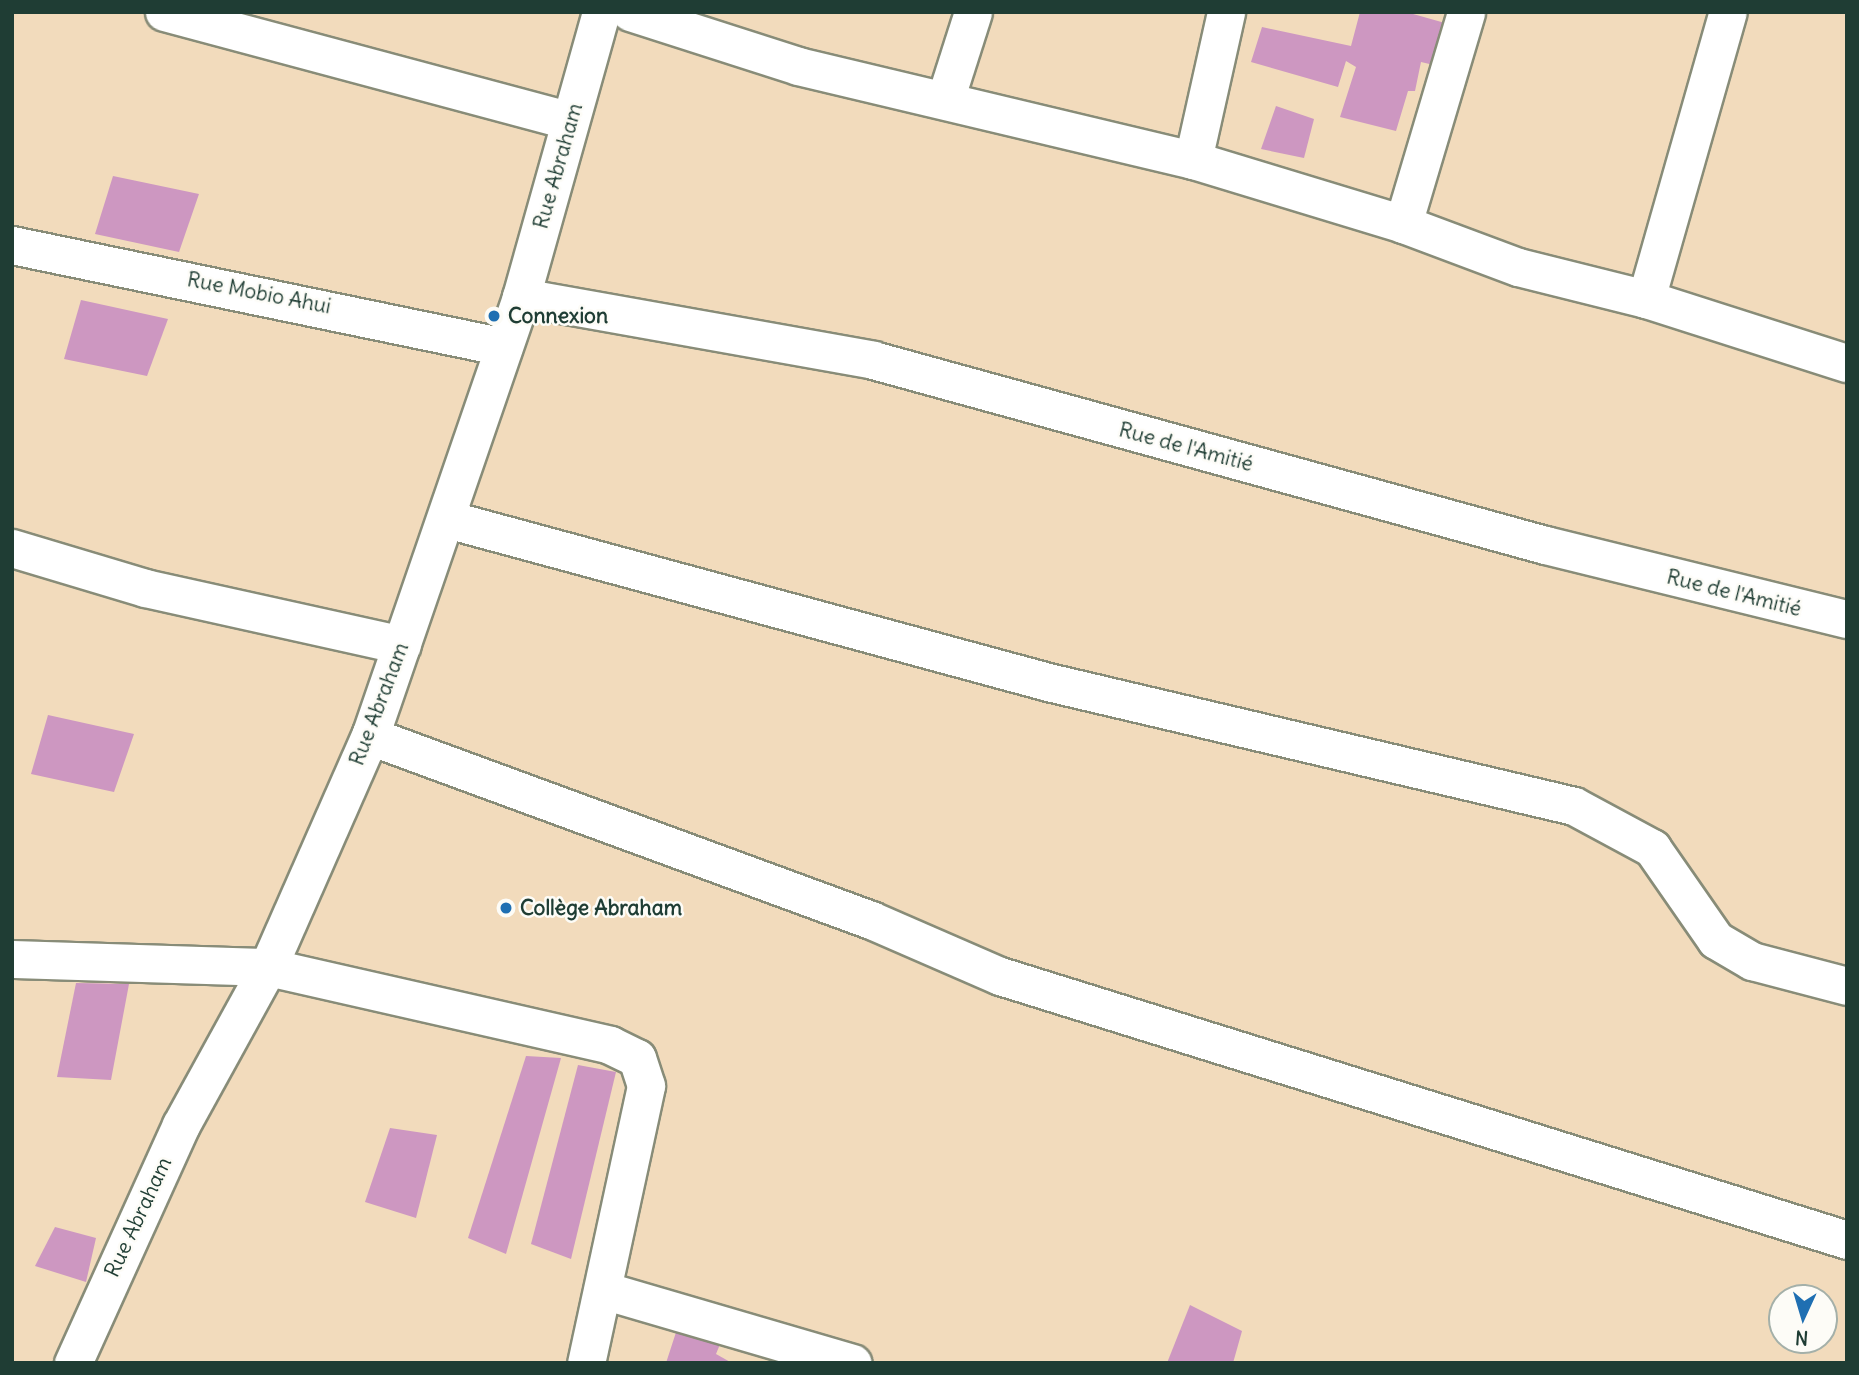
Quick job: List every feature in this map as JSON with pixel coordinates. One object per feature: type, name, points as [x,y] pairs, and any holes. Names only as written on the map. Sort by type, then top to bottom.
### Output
[{"type":"street","points":[[164,12],[570,121]]},
{"type":"street","name":"Rue Abraham","points":[[74,1363],[181,1125],[268,967],[370,736],[521,298],[601,12]]},
{"type":"street","points":[[630,12],[798,66],[1193,160],[1404,224],[1518,267],[1646,299],[1847,363]]},
{"type":"street","points":[[945,100],[973,12]]},
{"type":"street","points":[[1193,160],[1226,12]]},
{"type":"street","points":[[1404,224],[1466,12]]},
{"type":"street","points":[[1646,299],[1728,12]]},
{"type":"street","name":"Rue Mobio Ahui","points":[[12,244],[504,347]]},
{"type":"street","name":"Rue de l'Amitié","points":[[521,298],[873,360],[1558,548],[1847,619]]},
{"type":"street","points":[[447,519],[1048,682],[1574,806],[1652,848],[1716,940],[1752,961],[1847,986]]},
{"type":"street","points":[[12,548],[145,588],[402,645]]},
{"type":"street","points":[[370,736],[871,920],[1000,976],[1847,1240]]},
{"type":"street","points":[[12,959],[268,967],[610,1045],[637,1058],[646,1086],[606,1291],[586,1363]]},
{"type":"street","points":[[606,1291],[853,1363]]},
{"type":"building","points":[[1360,12],[1406,12],[1445,23],[1438,66],[1421,62],[1415,91],[1408,91],[1396,131],[1340,117],[1356,67],[1346,61],[1338,87],[1251,62],[1262,27],[1351,46]]},
{"type":"building","points":[[1276,106],[1314,119],[1304,158],[1261,149]]},
{"type":"building","points":[[113,176],[199,194],[179,252],[95,234]]},
{"type":"building","points":[[81,300],[168,319],[147,376],[64,359]]},
{"type":"building","points":[[48,715],[134,734],[114,792],[31,774]]},
{"type":"building","points":[[76,983],[129,984],[111,1080],[57,1077]]},
{"type":"building","points":[[526,1056],[561,1058],[506,1254],[468,1238]]},
{"type":"building","points":[[578,1065],[616,1072],[571,1259],[531,1244]]},
{"type":"building","points":[[390,1128],[437,1135],[416,1218],[365,1202]]},
{"type":"building","points":[[55,1227],[96,1238],[86,1282],[35,1266]]},
{"type":"building","points":[[1190,1305],[1242,1331],[1233,1363],[1167,1363]]},
{"type":"building","points":[[680,1320],[723,1337],[716,1354],[732,1363],[666,1363]]},
{"type":"place","name":"Connexion","points":[[494,316]]},
{"type":"place","name":"Collège Abraham","points":[[506,908]]}]
